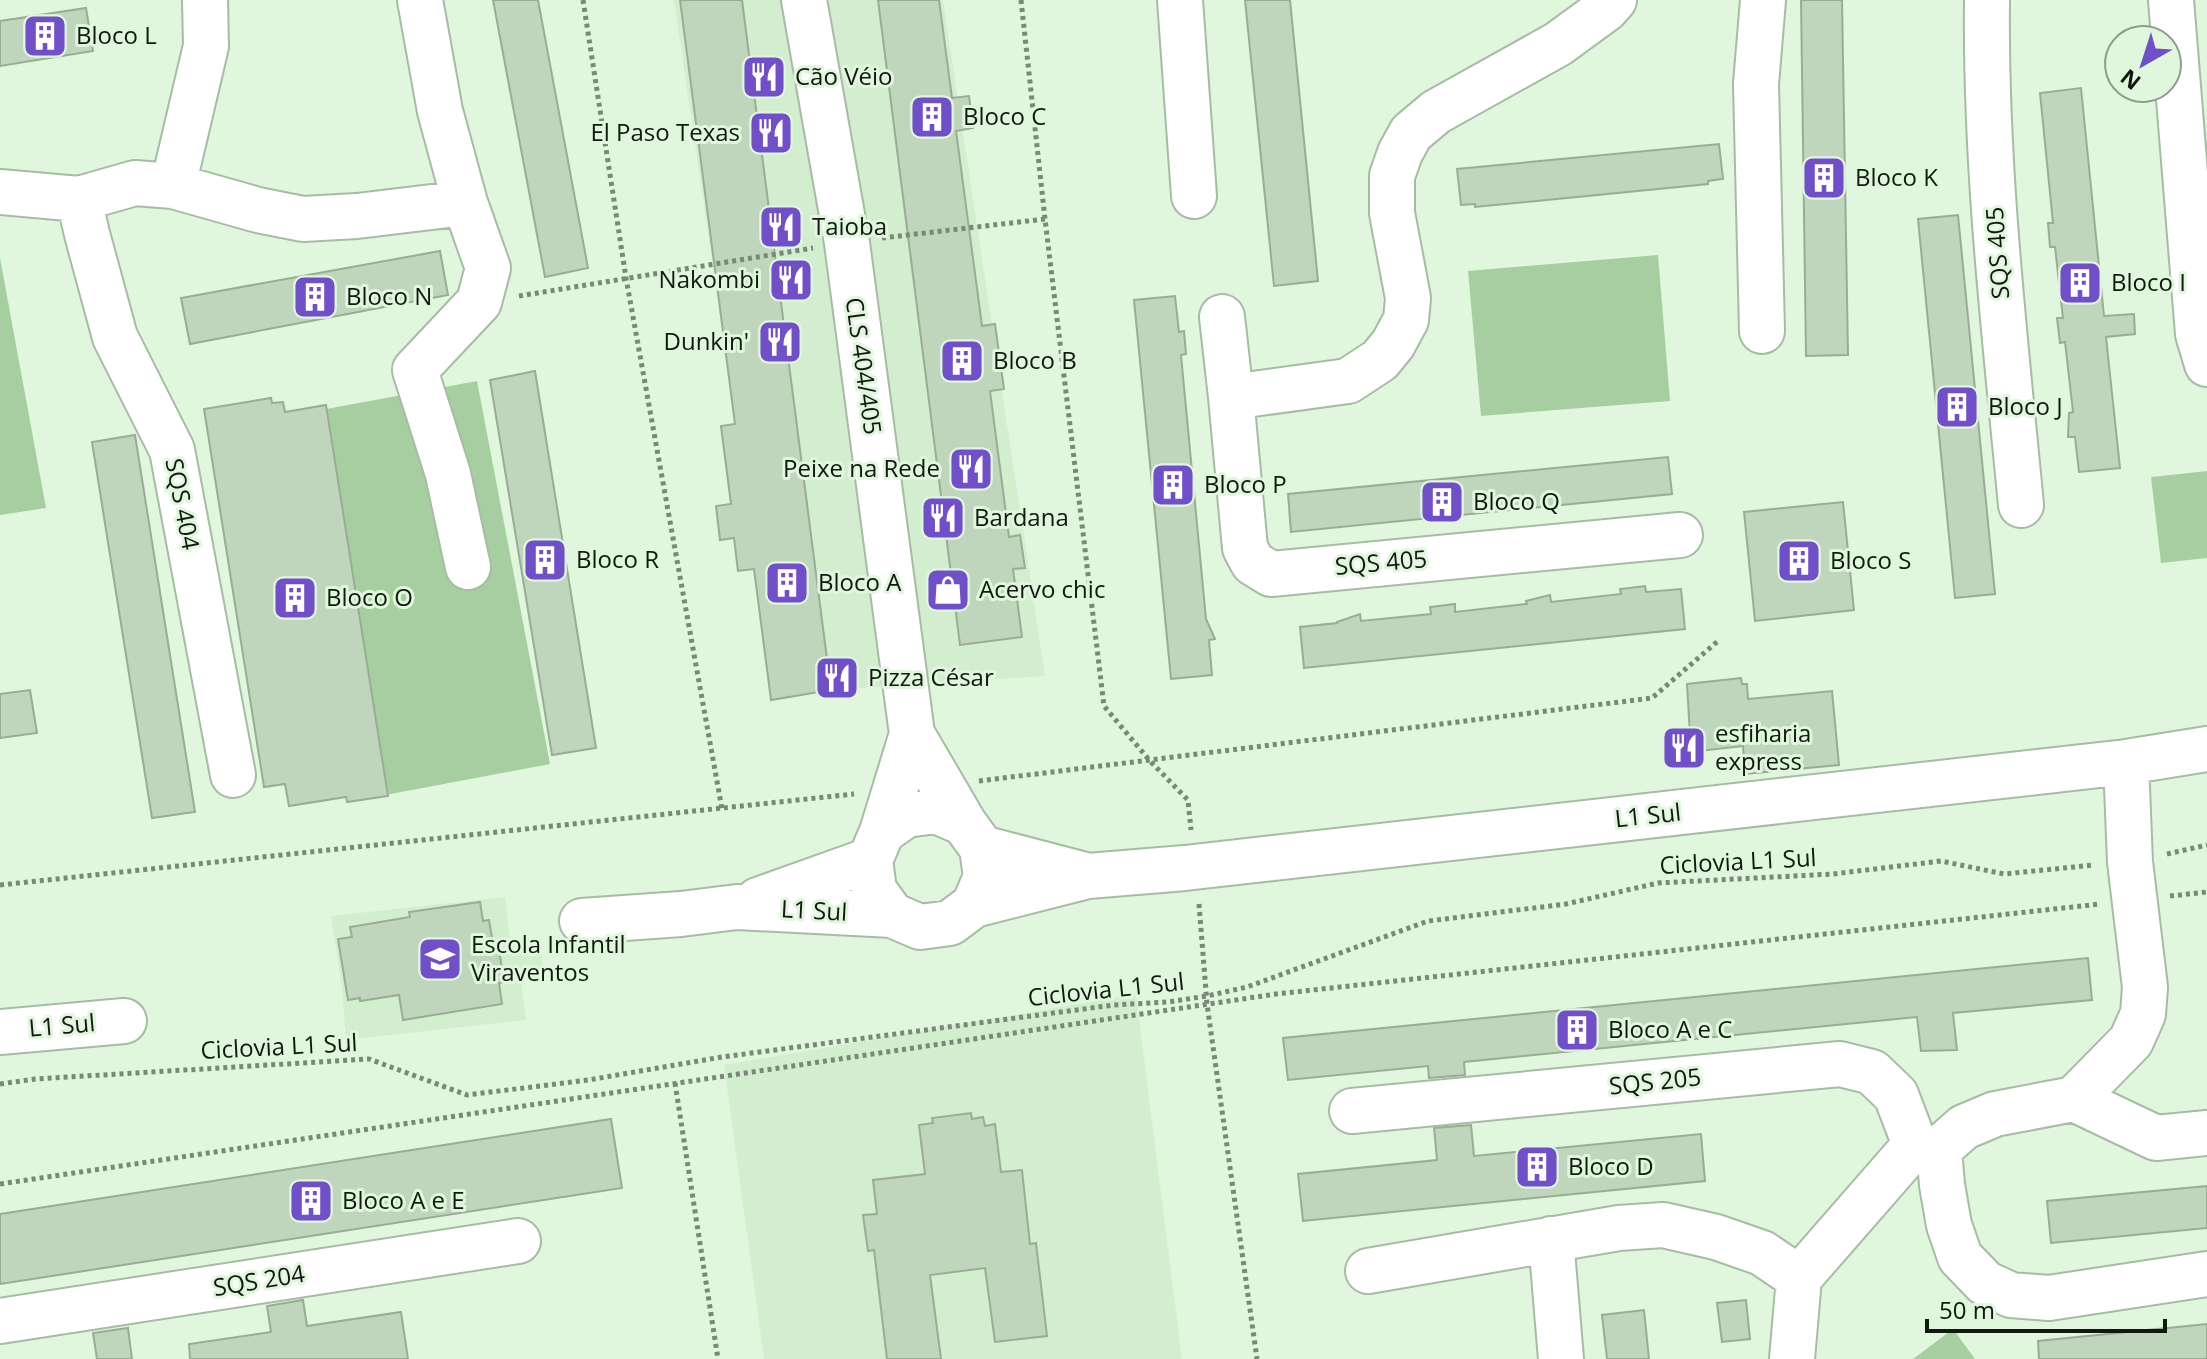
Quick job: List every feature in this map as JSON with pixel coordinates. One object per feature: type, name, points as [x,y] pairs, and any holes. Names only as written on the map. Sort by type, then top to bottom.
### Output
[{"type":"street","points":[[173,186],[206,46],[205,0]]},
{"type":"street","points":[[420,0],[440,111],[465,203],[488,268],[479,302],[415,370],[448,474],[468,567]]},
{"type":"street","name":"CLS 404/405","points":[[804,0],[847,243],[912,734],[973,835]]},
{"type":"street","points":[[1180,0],[1194,196]]},
{"type":"street","points":[[1558,44],[1576,0]]},
{"type":"street","points":[[1231,397],[1348,381],[1380,360],[1406,320],[1408,298],[1392,213],[1392,176],[1411,133],[1436,112],[1558,44],[1614,0]]},
{"type":"street","points":[[1762,331],[1756,84],[1763,0]]},
{"type":"street","name":"SQS 405","points":[[1987,0],[1986,60],[1998,266],[2021,505]]},
{"type":"street","points":[[2171,0],[2195,146],[2200,277],[2198,334],[2207,364]]},
{"type":"street","points":[[0,192],[79,199],[135,183],[173,186],[303,219],[465,203]]},
{"type":"street","name":"SQS 404","points":[[79,199],[115,337],[172,450],[233,775]]},
{"type":"street","name":"SQS 405","points":[[1222,317],[1245,548],[1253,563],[1271,574],[1680,535]]},
{"type":"street","name":"CLS 404/405","points":[[876,846],[912,734]]},
{"type":"street","name":"L1 Sul","points":[[974,905],[1088,876],[2126,762],[2207,749]]},
{"type":"street","points":[[1792,1359],[1799,1278],[1927,1147],[1995,1114],[2074,1099],[2131,1041],[2143,1014],[2145,987],[2133,881],[2126,762]]},
{"type":"street","points":[[936,811],[973,835],[986,877],[974,905],[950,923],[920,927],[892,915],[874,890],[876,846],[906,815],[936,811]]},
{"type":"street","name":"L1 Sul","points":[[973,835],[1088,876]]},
{"type":"street","name":"L1 Sul","points":[[737,907],[876,846]]},
{"type":"street","name":"L1 Sul","points":[[582,921],[737,907],[892,915]]},
{"type":"street","name":"L1 Sul","points":[[0,1032],[124,1021]]},
{"type":"street","name":"SQS 205","points":[[1352,1111],[1840,1064],[1872,1072],[1896,1095],[1927,1147],[1942,1185],[1949,1225],[1960,1257],[1985,1283],[2011,1295],[2049,1298],[2207,1274]]},
{"type":"street","points":[[2074,1099],[2156,1138],[2207,1133]]},
{"type":"street","points":[[1368,1271],[1619,1228],[1663,1225],[1716,1237],[1762,1253],[1799,1278]]},
{"type":"street","points":[[1551,1239],[1561,1359]]},
{"type":"street","name":"SQS 204","points":[[0,1321],[518,1241]]},
{"type":"path","points":[[583,0],[626,278],[722,809]]},
{"type":"path","points":[[1021,0],[1104,706],[1188,800],[1207,1000],[1257,1359]]},
{"type":"path","points":[[479,302],[847,243],[1045,219]]},
{"type":"path","name":"Ciclovia L1 Sul","points":[[0,1084],[35,1079],[369,1059],[467,1095],[588,1080],[722,1057],[1114,1005],[1207,1000],[1428,921],[1566,904],[1658,883],[1833,874],[1941,861],[2004,874],[2133,881],[2207,845]]},
{"type":"path","points":[[0,1184],[1207,1000],[1292,992],[2133,881],[2207,892]]},
{"type":"path","points":[[675,1083],[718,1359]]},
{"type":"shaded area","points":[[674,0],[943,0],[1045,676],[845,689],[776,699]]},
{"type":"shaded area","points":[[1658,255],[1670,401],[1481,416],[1468,271]]},
{"type":"shaded area","points":[[0,258],[46,508],[0,515]]},
{"type":"shaded area","points":[[477,381],[550,764],[380,796],[305,413]]},
{"type":"shaded area","points":[[2207,471],[2207,558],[2161,563],[2151,477]]},
{"type":"shaded area","name":"Escola Infantil Viraventos","points":[[505,897],[510,941],[540,938],[544,978],[521,981],[526,1020],[346,1040],[331,916]]},
{"type":"shaded area","points":[[1136,994],[1182,1359],[764,1359],[724,1065]]},
{"type":"shaded area","points":[[1953,1329],[1975,1359],[1913,1359]]},
{"type":"building","points":[[493,0],[538,0],[588,268],[545,277]]},
{"type":"building","points":[[680,0],[742,0],[831,690],[771,700],[754,569],[738,571],[734,538],[720,540],[716,506],[731,504],[721,426],[735,424]]},
{"type":"building","points":[[878,0],[939,0],[952,98],[969,96],[973,128],[956,131],[982,326],[995,324],[1004,389],[990,391],[1009,537],[1020,535],[1025,568],[1013,569],[1022,637],[960,645]]},
{"type":"building","points":[[1245,0],[1290,0],[1318,281],[1274,286]]},
{"type":"building","name":"Bloco K","points":[[1801,0],[1842,0],[1848,355],[1806,356]]},
{"type":"building","name":"Bloco L","points":[[86,8],[93,51],[0,66],[0,21]]},
{"type":"building","name":"Bloco I","points":[[2081,88],[2104,316],[2134,314],[2135,334],[2106,337],[2120,468],[2079,472],[2075,437],[2068,437],[2069,413],[2073,412],[2065,342],[2060,343],[2057,318],[2063,318],[2055,247],[2050,247],[2048,223],[2053,223],[2040,93]]},
{"type":"building","points":[[1719,144],[1723,179],[1708,181],[1708,184],[1475,207],[1475,204],[1461,205],[1457,169]]},
{"type":"building","name":"Bloco J","points":[[1958,215],[1995,594],[1955,598],[1918,219]]},
{"type":"building","name":"Bloco N","points":[[440,251],[448,295],[190,344],[181,298]]},
{"type":"building","name":"Bloco P","points":[[1175,296],[1179,332],[1184,331],[1186,354],[1181,355],[1206,619],[1215,639],[1209,640],[1212,675],[1171,679],[1134,300]]},
{"type":"building","name":"Bloco R","points":[[535,371],[596,748],[552,755],[490,380]]},
{"type":"building","name":"Bloco O","points":[[271,398],[272,403],[283,402],[285,412],[326,405],[388,796],[347,802],[346,797],[289,806],[285,784],[264,787],[204,409]]},
{"type":"building","points":[[135,435],[195,812],[152,818],[92,442]]},
{"type":"building","name":"Bloco Q","points":[[1668,457],[1672,494],[1291,532],[1288,494]]},
{"type":"building","name":"Bloco S","points":[[1843,502],[1854,610],[1755,621],[1744,512]]},
{"type":"building","points":[[1645,586],[1646,592],[1681,589],[1685,629],[1304,668],[1300,627],[1337,623],[1360,614],[1361,621],[1431,614],[1430,607],[1455,604],[1455,612],[1527,604],[1526,601],[1550,595],[1551,602],[1621,594],[1620,589]]},
{"type":"building","points":[[1741,678],[1742,684],[1747,684],[1748,699],[1832,691],[1839,765],[1745,774],[1743,746],[1691,752],[1687,684]]},
{"type":"building","points":[[30,690],[37,733],[0,738],[0,694]]},
{"type":"building","name":"Escola Infantil Viraventos","points":[[480,902],[483,921],[489,920],[493,944],[498,943],[504,982],[499,983],[502,1004],[403,1020],[399,995],[348,1000],[338,939],[352,937],[350,927],[410,917],[409,912]]},
{"type":"building","name":"Bloco A e C","points":[[2088,958],[2092,1000],[1953,1013],[1957,1050],[1921,1051],[1917,1017],[1464,1062],[1465,1075],[1429,1078],[1428,1066],[1288,1080],[1283,1038]]},
{"type":"building","points":[[971,1113],[972,1119],[983,1117],[985,1126],[995,1124],[1001,1172],[1022,1170],[1030,1244],[1036,1243],[1047,1336],[995,1342],[985,1268],[930,1275],[941,1359],[887,1359],[874,1250],[868,1251],[863,1215],[877,1214],[873,1180],[925,1174],[919,1125],[933,1123],[932,1118]]},
{"type":"building","name":"Bloco A e E","points":[[611,1119],[622,1188],[0,1284],[0,1214]]},
{"type":"building","name":"Bloco D","points":[[1471,1125],[1474,1156],[1701,1134],[1705,1181],[1303,1221],[1298,1174],[1437,1160],[1434,1128]]},
{"type":"building","points":[[2207,1186],[2207,1228],[2051,1243],[2047,1201]]},
{"type":"building","points":[[303,1300],[307,1326],[401,1312],[408,1359],[190,1359],[189,1344],[271,1332],[267,1306]]},
{"type":"building","points":[[1746,1300],[1750,1339],[1722,1342],[1717,1303]]},
{"type":"building","points":[[1644,1310],[1649,1359],[1607,1359],[1602,1315]]},
{"type":"building","points":[[2207,1324],[2207,1359],[2039,1359],[2038,1341]]},
{"type":"building","points":[[128,1328],[132,1359],[97,1359],[93,1333]]},
{"type":"place","name":"Bloco L","points":[[45,36]]},
{"type":"place","name":"Cão Véio","points":[[764,77]]},
{"type":"place","name":"Bloco C","points":[[932,117]]},
{"type":"place","name":"El Paso Texas","points":[[771,133]]},
{"type":"place","name":"Bloco K","points":[[1824,178]]},
{"type":"place","name":"Taioba","points":[[781,227]]},
{"type":"place","name":"Nakombi","points":[[791,280]]},
{"type":"place","name":"Bloco I","points":[[2080,283]]},
{"type":"place","name":"Bloco N","points":[[315,297]]},
{"type":"place","name":"Dunkin'","points":[[780,342]]},
{"type":"place","name":"Bloco B","points":[[962,361]]},
{"type":"place","name":"Bloco J","points":[[1957,407]]},
{"type":"place","name":"Peixe na Rede","points":[[971,469]]},
{"type":"place","name":"Bloco P","points":[[1173,485]]},
{"type":"place","name":"Bloco Q","points":[[1442,502]]},
{"type":"place","name":"Bardana","points":[[943,518]]},
{"type":"place","name":"Bloco R","points":[[545,560]]},
{"type":"place","name":"Bloco S","points":[[1799,561]]},
{"type":"place","name":"Bloco A","points":[[787,583]]},
{"type":"place","name":"Acervo chic","points":[[948,590]]},
{"type":"place","name":"Bloco O","points":[[295,598]]},
{"type":"place","name":"Pizza César","points":[[837,678]]},
{"type":"place","name":"esfiharia express","points":[[1684,748]]},
{"type":"place","name":"Escola Infantil Viraventos","points":[[440,959]]},
{"type":"place","name":"Bloco A e C","points":[[1577,1030]]},
{"type":"place","name":"Bloco D","points":[[1537,1167]]},
{"type":"place","name":"Bloco A e E","points":[[311,1201]]}]
